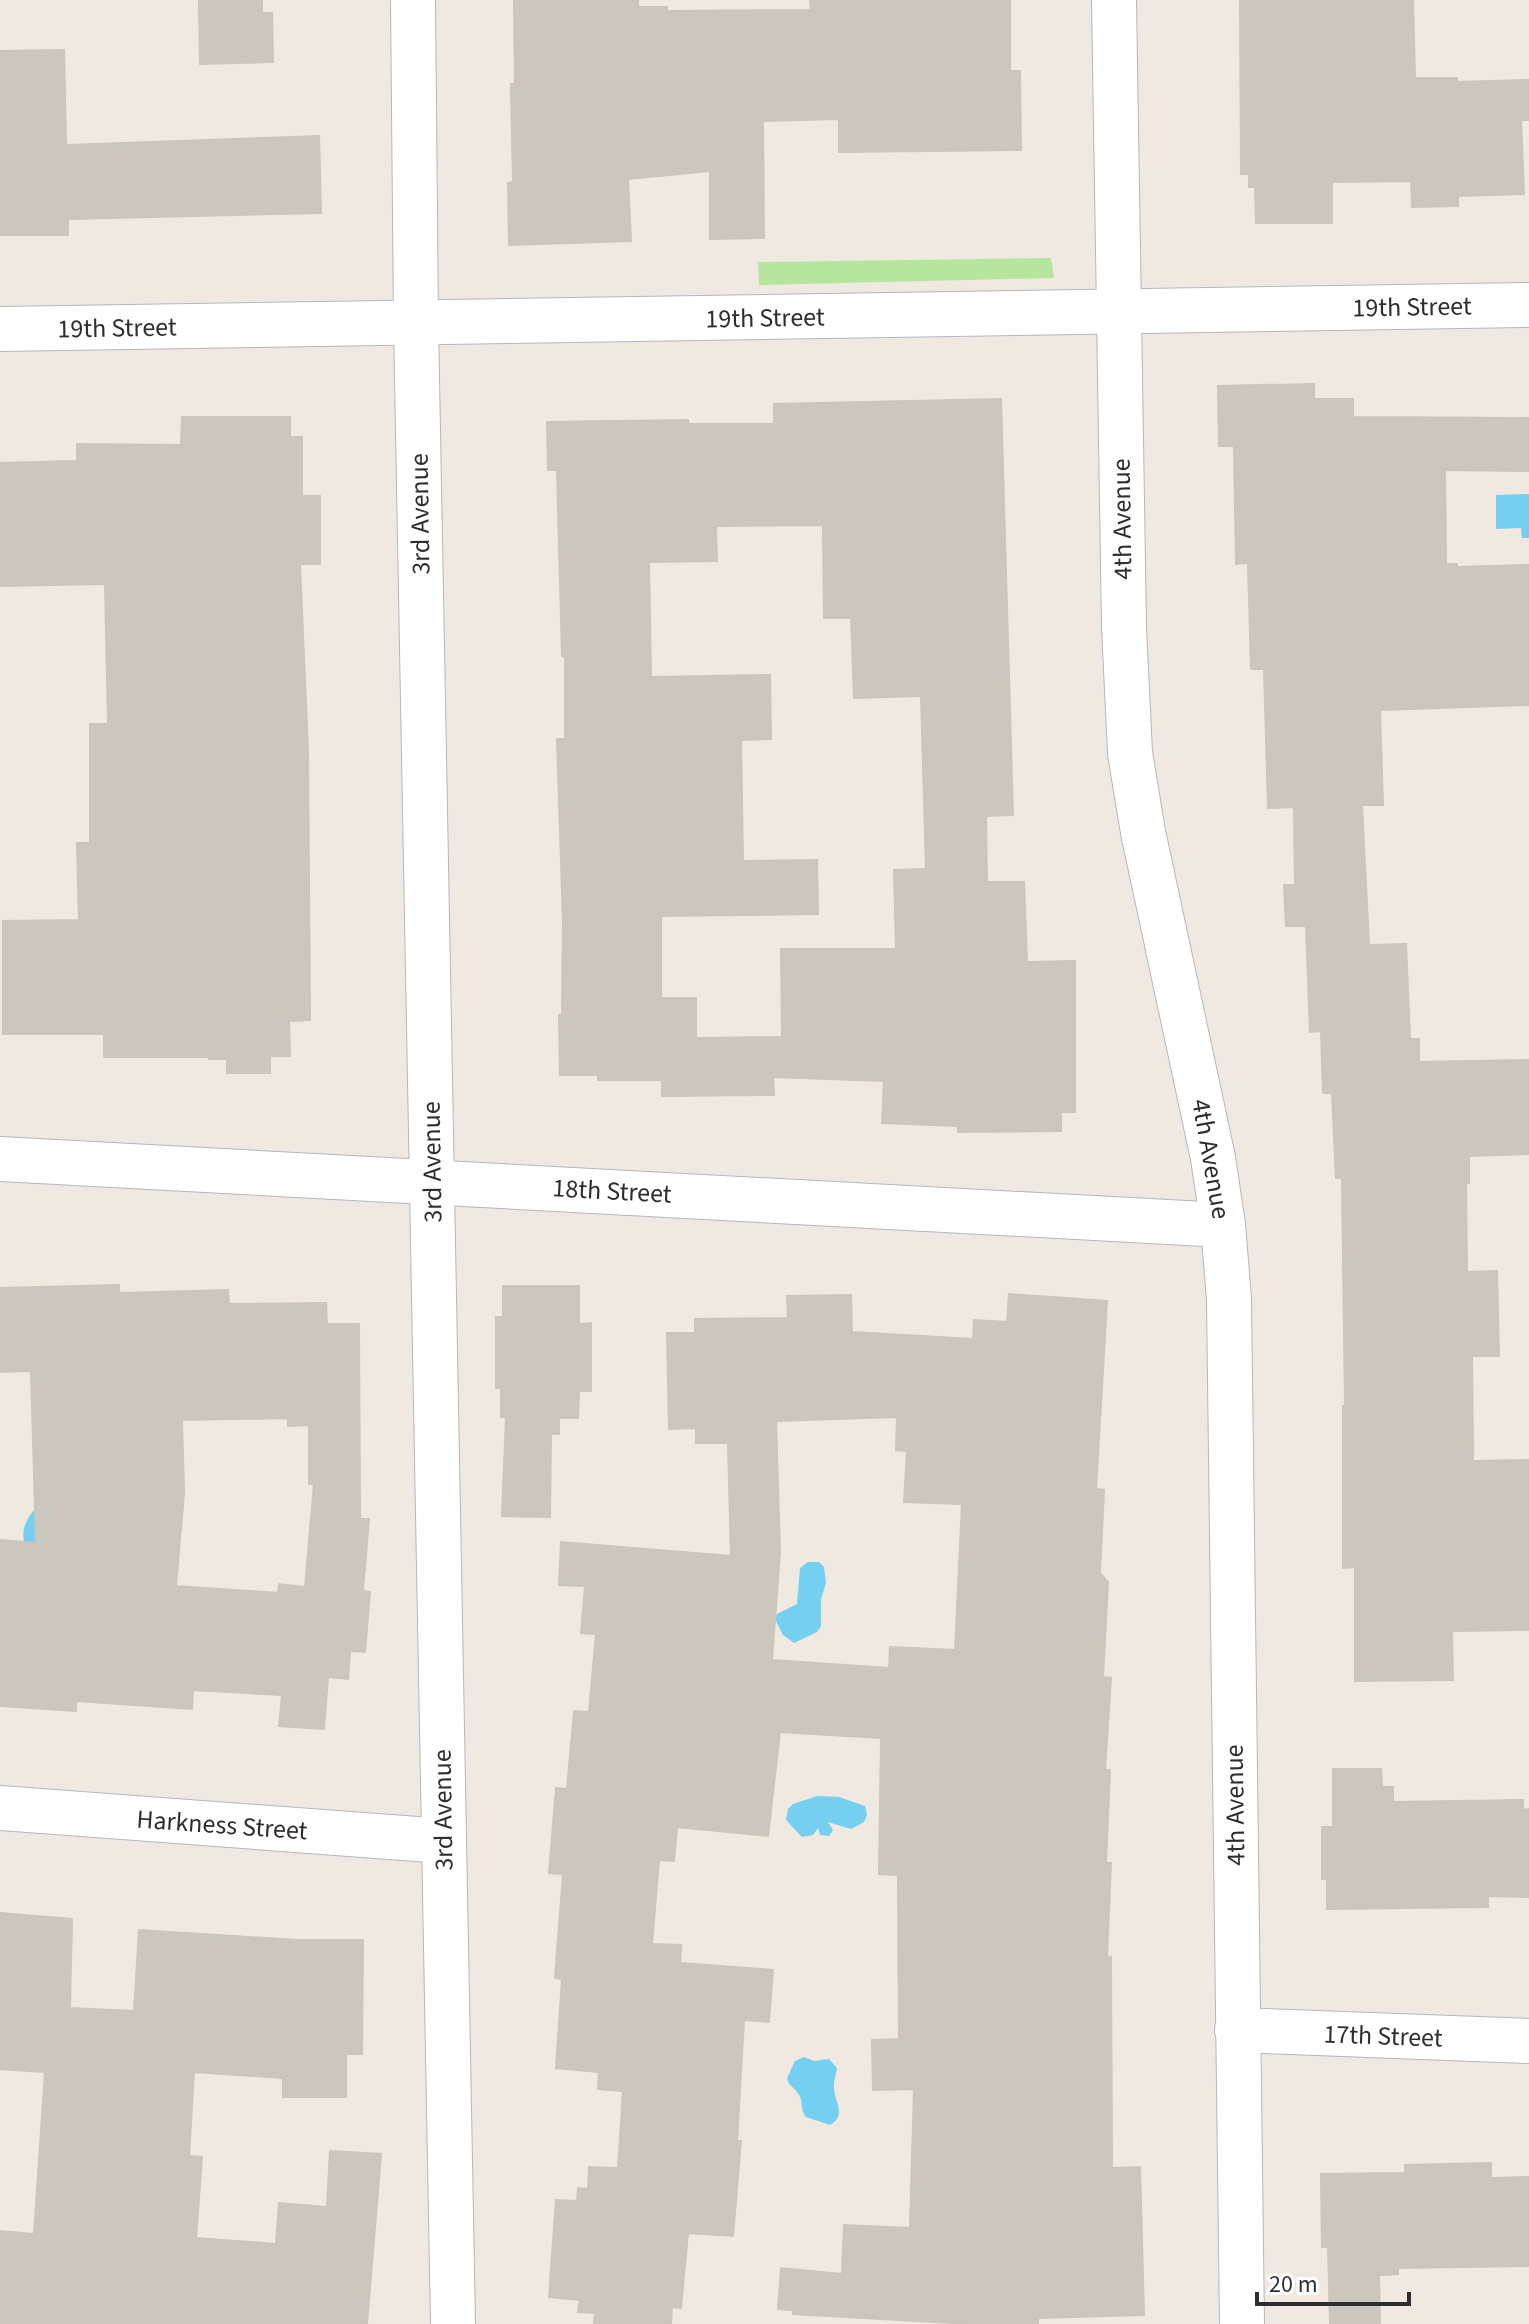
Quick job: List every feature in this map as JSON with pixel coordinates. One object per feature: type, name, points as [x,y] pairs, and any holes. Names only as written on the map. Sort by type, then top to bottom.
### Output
[{"type":"street","name":"3rd Avenue","points":[[413,0],[416,323],[453,2324]]},
{"type":"street","name":"4th Avenue","points":[[1114,0],[1124,627],[1130,753],[1143,832],[1199,1089],[1223,1225],[1229,1299],[1242,2324]]},
{"type":"street","name":"19th Street","points":[[0,329],[1529,305]]},
{"type":"street","name":"18th Street","points":[[0,1159],[1223,1225]]},
{"type":"street","name":"Harkness Street","points":[[0,1808],[444,1841]]},
{"type":"street","name":"17th Street","points":[[1237,2030],[1529,2041]]},
{"type":"green space","points":[[1051,258],[1054,278],[759,285],[758,262]]},
{"type":"water","points":[[1529,494],[1529,538],[1522,538],[1521,528],[1496,529],[1496,495]]},
{"type":"water","points":[[40,1504],[47,1553],[25,1546],[23,1534],[31,1513]]},
{"type":"water","points":[[808,1562],[819,1562],[824,1567],[826,1583],[821,1599],[821,1626],[817,1632],[794,1643],[783,1635],[775,1619],[777,1614],[797,1604],[800,1568]]},
{"type":"water","points":[[817,1796],[839,1797],[865,1806],[867,1815],[864,1822],[851,1829],[828,1822],[833,1830],[829,1836],[820,1835],[818,1828],[813,1835],[802,1837],[786,1820],[788,1809],[793,1804]]},
{"type":"water","points":[[804,2057],[814,2061],[829,2059],[837,2068],[834,2087],[839,2113],[830,2125],[806,2117],[799,2094],[789,2084],[787,2078],[795,2061]]},
{"type":"building","points":[[199,0],[262,0],[262,13],[272,13],[273,62],[200,64]]},
{"type":"building","points":[[514,0],[638,0],[638,7],[667,7],[667,11],[811,10],[810,0],[1010,0],[1010,71],[1020,71],[1021,150],[839,152],[839,119],[763,121],[764,238],[710,239],[710,171],[628,179],[631,241],[509,245],[508,183],[513,182],[511,84],[515,84]]},
{"type":"building","points":[[1240,0],[1413,0],[1415,78],[1457,78],[1457,82],[1529,80],[1529,120],[1521,120],[1524,194],[1458,196],[1458,206],[1412,207],[1411,181],[1332,182],[1332,223],[1256,223],[1255,187],[1249,187],[1249,174],[1241,174]]},
{"type":"building","points":[[64,50],[66,145],[319,136],[321,213],[68,219],[68,235],[0,235],[0,51]]},
{"type":"building","points":[[1314,384],[1314,399],[1353,399],[1353,417],[1529,418],[1529,471],[1445,470],[1446,564],[1457,564],[1457,567],[1529,565],[1529,705],[1380,710],[1383,805],[1362,805],[1369,945],[1406,944],[1410,1039],[1419,1039],[1419,1062],[1529,1060],[1529,1154],[1469,1156],[1469,1183],[1466,1183],[1467,1272],[1497,1271],[1499,1356],[1472,1356],[1473,1461],[1529,1460],[1529,1630],[1452,1631],[1453,1680],[1355,1681],[1355,1567],[1343,1568],[1345,1406],[1342,1178],[1336,1178],[1332,1093],[1323,1093],[1321,1031],[1310,1032],[1306,926],[1286,926],[1284,885],[1295,885],[1294,807],[1268,808],[1264,669],[1251,669],[1248,563],[1236,564],[1234,446],[1219,446],[1218,386]]},
{"type":"building","points":[[1001,399],[1013,815],[986,816],[987,882],[1024,882],[1027,962],[1075,961],[1075,1112],[1061,1112],[1061,1131],[958,1132],[958,1126],[882,1123],[884,1081],[773,1077],[774,1095],[662,1096],[662,1080],[598,1080],[598,1075],[560,1075],[563,922],[557,739],[565,739],[565,656],[562,656],[557,470],[548,470],[547,422],[688,420],[689,424],[774,424],[774,404]],"holes":[[[823,525],[824,618],[851,618],[854,698],[921,696],[926,869],[894,870],[896,949],[781,949],[782,1037],[696,1038],[696,998],[661,998],[661,916],[818,914],[817,860],[743,861],[741,740],[771,739],[770,675],[651,677],[649,562],[717,561],[716,526]]]},
{"type":"building","points":[[182,417],[290,417],[290,437],[302,437],[302,496],[320,496],[320,564],[300,564],[308,751],[310,1020],[289,1021],[290,1056],[270,1056],[270,1073],[227,1073],[227,1059],[209,1057],[104,1057],[104,1034],[3,1034],[3,921],[79,920],[77,843],[90,843],[90,724],[108,724],[105,584],[0,586],[0,463],[77,461],[77,444],[181,445]]},
{"type":"building","points":[[119,1285],[119,1293],[228,1290],[229,1304],[326,1303],[327,1324],[359,1324],[360,1519],[369,1519],[363,1591],[370,1592],[365,1652],[350,1651],[348,1679],[328,1677],[324,1729],[279,1726],[282,1695],[193,1690],[192,1709],[76,1701],[76,1711],[0,1706],[0,1540],[36,1543],[31,1371],[0,1372],[0,1288]],"holes":[[[288,1418],[288,1426],[309,1425],[309,1484],[314,1484],[305,1587],[279,1584],[278,1593],[176,1586],[184,1493],[182,1420]]]},
{"type":"building","points":[[503,1286],[579,1286],[579,1324],[591,1323],[591,1391],[579,1391],[578,1418],[559,1418],[559,1434],[551,1434],[550,1517],[502,1516],[506,1417],[501,1417],[501,1388],[496,1388],[496,1317],[503,1317]]},
{"type":"building","points":[[1009,1294],[1107,1301],[1096,1489],[1104,1490],[1100,1573],[1108,1582],[1103,1677],[1111,1678],[1105,1770],[1110,1770],[1106,1863],[1111,1863],[1107,1958],[1111,1957],[1112,2168],[1140,2167],[1144,2315],[1038,2318],[1038,2324],[970,2324],[793,2314],[793,2310],[778,2309],[781,2268],[842,2274],[844,2225],[910,2228],[914,2089],[873,2090],[872,2040],[899,2039],[898,1875],[879,1874],[881,1738],[780,1732],[768,1836],[677,1827],[674,1861],[659,1860],[652,1944],[681,1945],[680,1963],[773,1970],[769,2022],[744,2020],[737,2141],[741,2141],[733,2236],[688,2233],[681,2308],[672,2307],[671,2324],[594,2324],[595,2313],[578,2312],[580,2300],[549,2297],[556,2200],[577,2201],[578,2188],[588,2189],[589,2167],[618,2168],[623,2091],[598,2089],[599,2072],[556,2068],[562,1979],[555,1978],[563,1874],[549,1873],[556,1788],[567,1789],[574,1711],[589,1712],[596,1634],[581,1633],[585,1586],[559,1585],[561,1542],[731,1556],[728,1443],[696,1443],[696,1428],[669,1429],[667,1333],[695,1333],[695,1319],[788,1318],[787,1296],[851,1295],[852,1332],[973,1339],[974,1320],[1007,1322]],"holes":[[[897,1417],[896,1450],[907,1451],[904,1502],[962,1504],[955,1650],[890,1647],[889,1668],[772,1660],[780,1552],[776,1421]]]},
{"type":"building","points":[[1333,1769],[1381,1769],[1382,1787],[1393,1787],[1393,1802],[1523,1800],[1523,1810],[1529,1809],[1529,1897],[1488,1896],[1488,1907],[1327,1909],[1327,1879],[1322,1879],[1322,1827],[1333,1827]]},
{"type":"building","points":[[0,1913],[72,1919],[70,2008],[134,2011],[139,1930],[297,1940],[363,1940],[362,2054],[346,2054],[346,2097],[283,2097],[283,2078],[194,2072],[189,2156],[202,2157],[196,2238],[276,2244],[279,2203],[327,2207],[330,2151],[381,2154],[367,2324],[0,2324],[0,2231],[34,2234],[45,2072],[0,2069]]},
{"type":"building","points":[[1491,2163],[1491,2178],[1529,2177],[1529,2266],[1398,2268],[1398,2274],[1379,2275],[1380,2324],[1330,2324],[1328,2247],[1322,2247],[1321,2174],[1405,2173],[1405,2165]]}]
